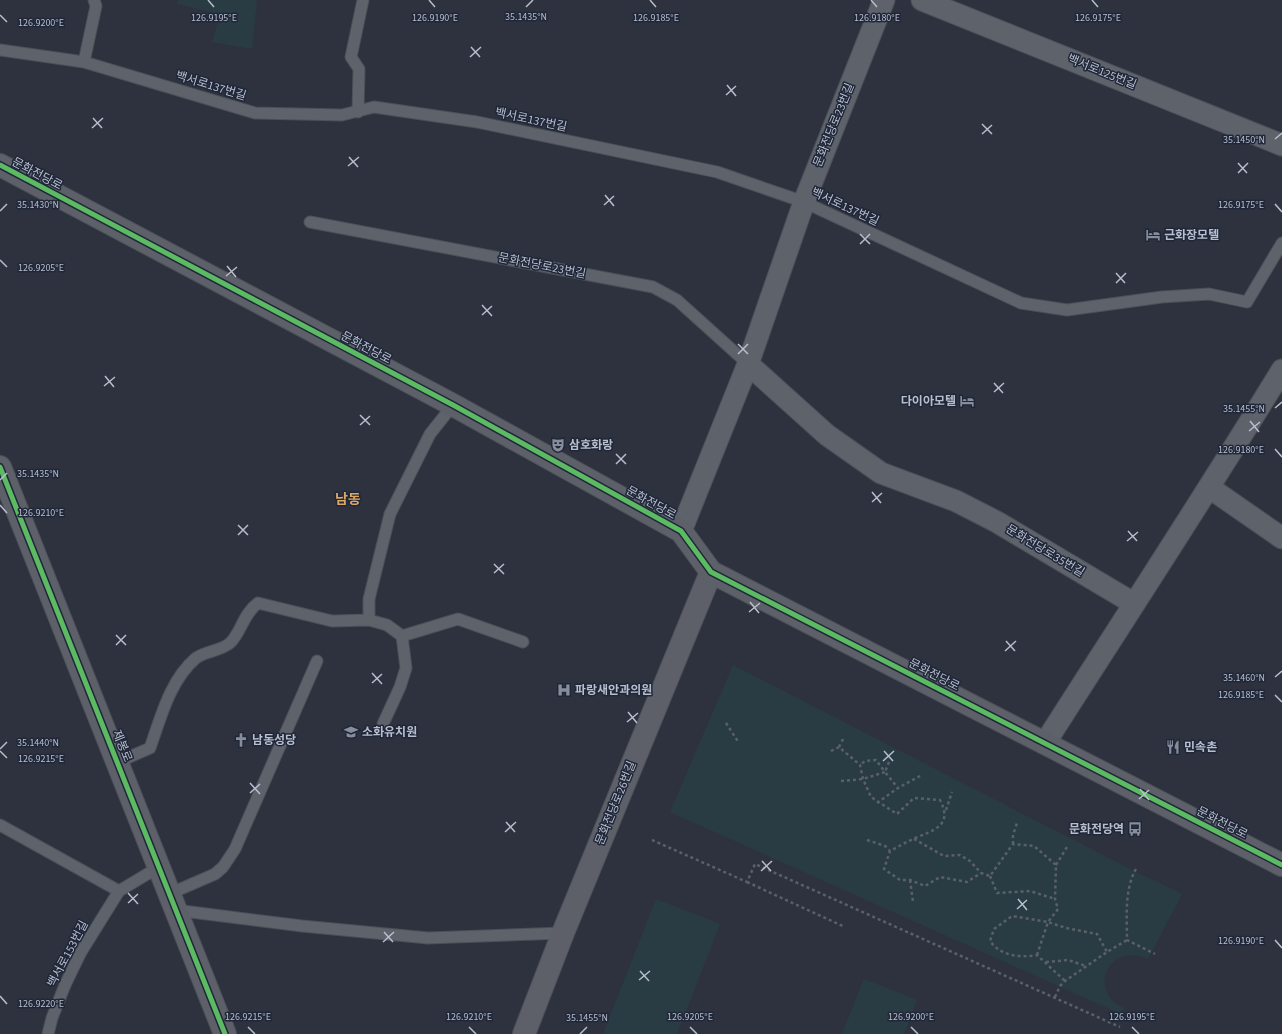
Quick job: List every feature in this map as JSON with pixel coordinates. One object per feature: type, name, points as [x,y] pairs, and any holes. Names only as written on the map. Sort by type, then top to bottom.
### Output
[{"type":"street","name":"문화전당로23번길","points":[[681,530],[748,364],[804,202],[884,0]]},
{"type":"street","name":"백서로125번길","points":[[922,0],[1282,145]]},
{"type":"street","name":"문화전당로","points":[[0,165],[453,405],[681,530],[711,572],[1282,865]]},
{"type":"street","name":"문화전당로23번길","points":[[748,364],[827,435],[881,473],[956,501]]},
{"type":"street","points":[[1045,743],[1133,603],[1210,488],[1282,370]]},
{"type":"street","name":"제봉로","points":[[0,467],[225,1034]]},
{"type":"street","points":[[1210,488],[1282,538]]},
{"type":"street","name":"문화전당로35번길","points":[[956,501],[997,522],[1133,603]]},
{"type":"street","name":"문화전당로26번길","points":[[524,1034],[563,933],[711,572]]},
{"type":"lane","points":[[84,62],[96,6],[94,0]]},
{"type":"lane","points":[[358,112],[359,69],[351,57],[363,0]]},
{"type":"lane","name":"백서로137번길","points":[[0,50],[84,62],[255,113],[342,115],[374,107],[477,122],[717,172],[804,202],[1021,303],[1067,310],[1162,297],[1209,294],[1247,302],[1282,243]]},
{"type":"lane","name":"문화전당로23번길","points":[[310,222],[652,287],[677,300],[748,364]]},
{"type":"lane","points":[[369,620],[369,599],[390,514],[430,434],[453,405]]},
{"type":"lane","points":[[118,762],[150,748],[173,689],[187,668],[197,658],[230,643],[251,608],[258,603],[332,621],[369,620],[387,624],[402,636],[406,668],[400,687],[383,724]]},
{"type":"lane","points":[[402,636],[458,619],[523,642]]},
{"type":"lane","points":[[172,902],[215,874],[223,867],[235,849],[317,661]]},
{"type":"lane","points":[[0,826],[119,891]]},
{"type":"lane","name":"백서로153번길","points":[[48,1034],[52,1018],[65,985],[81,952],[119,891],[159,867]]},
{"type":"lane","points":[[172,902],[302,926],[428,938],[563,933]]},
{"type":"path","points":[[726,723],[739,743]]},
{"type":"path","points":[[831,751],[839,747],[843,739]]},
{"type":"path","points":[[839,747],[860,765],[867,790],[877,803],[897,814],[914,798],[940,800],[946,810]]},
{"type":"path","points":[[860,765],[865,761],[876,760],[898,788]]},
{"type":"path","points":[[841,781],[863,778],[885,772],[890,762]]},
{"type":"path","points":[[877,803],[898,788],[920,776]]},
{"type":"path","points":[[952,792],[944,820],[933,832],[914,839],[890,851],[884,869],[900,880],[910,880],[925,886],[940,877],[967,882],[981,873]]},
{"type":"path","points":[[990,876],[1013,844],[1013,835],[1018,823]]},
{"type":"path","points":[[914,839],[944,856],[960,855],[970,861],[981,873],[990,876],[997,893],[1030,891],[1055,898]]},
{"type":"path","points":[[652,840],[845,927]]},
{"type":"path","points":[[867,840],[885,846],[890,851]]},
{"type":"path","points":[[1013,844],[1034,846],[1056,865]]},
{"type":"path","points":[[1037,955],[1048,922],[1058,909],[1055,898],[1056,865],[1067,847]]},
{"type":"path","points":[[747,882],[755,864],[1120,1027]]},
{"type":"path","points":[[1128,940],[1129,893],[1131,878],[1136,869]]},
{"type":"path","points":[[910,880],[913,902]]},
{"type":"path","points":[[1065,981],[1037,955],[1024,957],[997,950],[990,941],[994,929],[1012,916],[1048,922],[1066,928],[1097,934],[1107,952]]},
{"type":"path","points":[[1055,998],[1060,986],[1065,981],[1107,952],[1128,940]]},
{"type":"path","points":[[1128,940],[1155,954]]},
{"type":"path","points":[[1046,962],[1068,960],[1086,966]]},
{"type":"shaded area","points":[[178,0],[257,0],[252,49],[212,42],[220,14],[177,4]]},
{"type":"shaded area","points":[[733,665],[1130,869],[1182,894],[1148,959],[1134,955],[1122,956],[1113,962],[1107,970],[1105,980],[1106,991],[1113,1001],[1124,1008],[1121,1014],[670,812]]},
{"type":"shaded area","points":[[656,899],[720,924],[677,1034],[603,1034]]},
{"type":"shaded area","points":[[864,979],[917,1000],[904,1034],[842,1034]]},
{"type":"cycle path","points":[[0,165],[453,405],[681,531],[711,572],[1282,865]]},
{"type":"cycle path","points":[[0,467],[225,1034]]},
{"type":"place","name":"근화장모텔","points":[[1153,235]]},
{"type":"place","name":"다이아모텔","points":[[967,401]]},
{"type":"place","name":"삼호화랑","points":[[558,445]]},
{"type":"place","name":"파랑새안과의원","points":[[564,690]]},
{"type":"place","name":"소화유치원","points":[[351,732]]},
{"type":"place","name":"남동성당","points":[[241,740]]},
{"type":"place","name":"민속촌","points":[[1173,747]]},
{"type":"place","name":"문화전당역","points":[[1135,829]]},
{"type":"district","name":"남동","points":[[348,500]]}]
